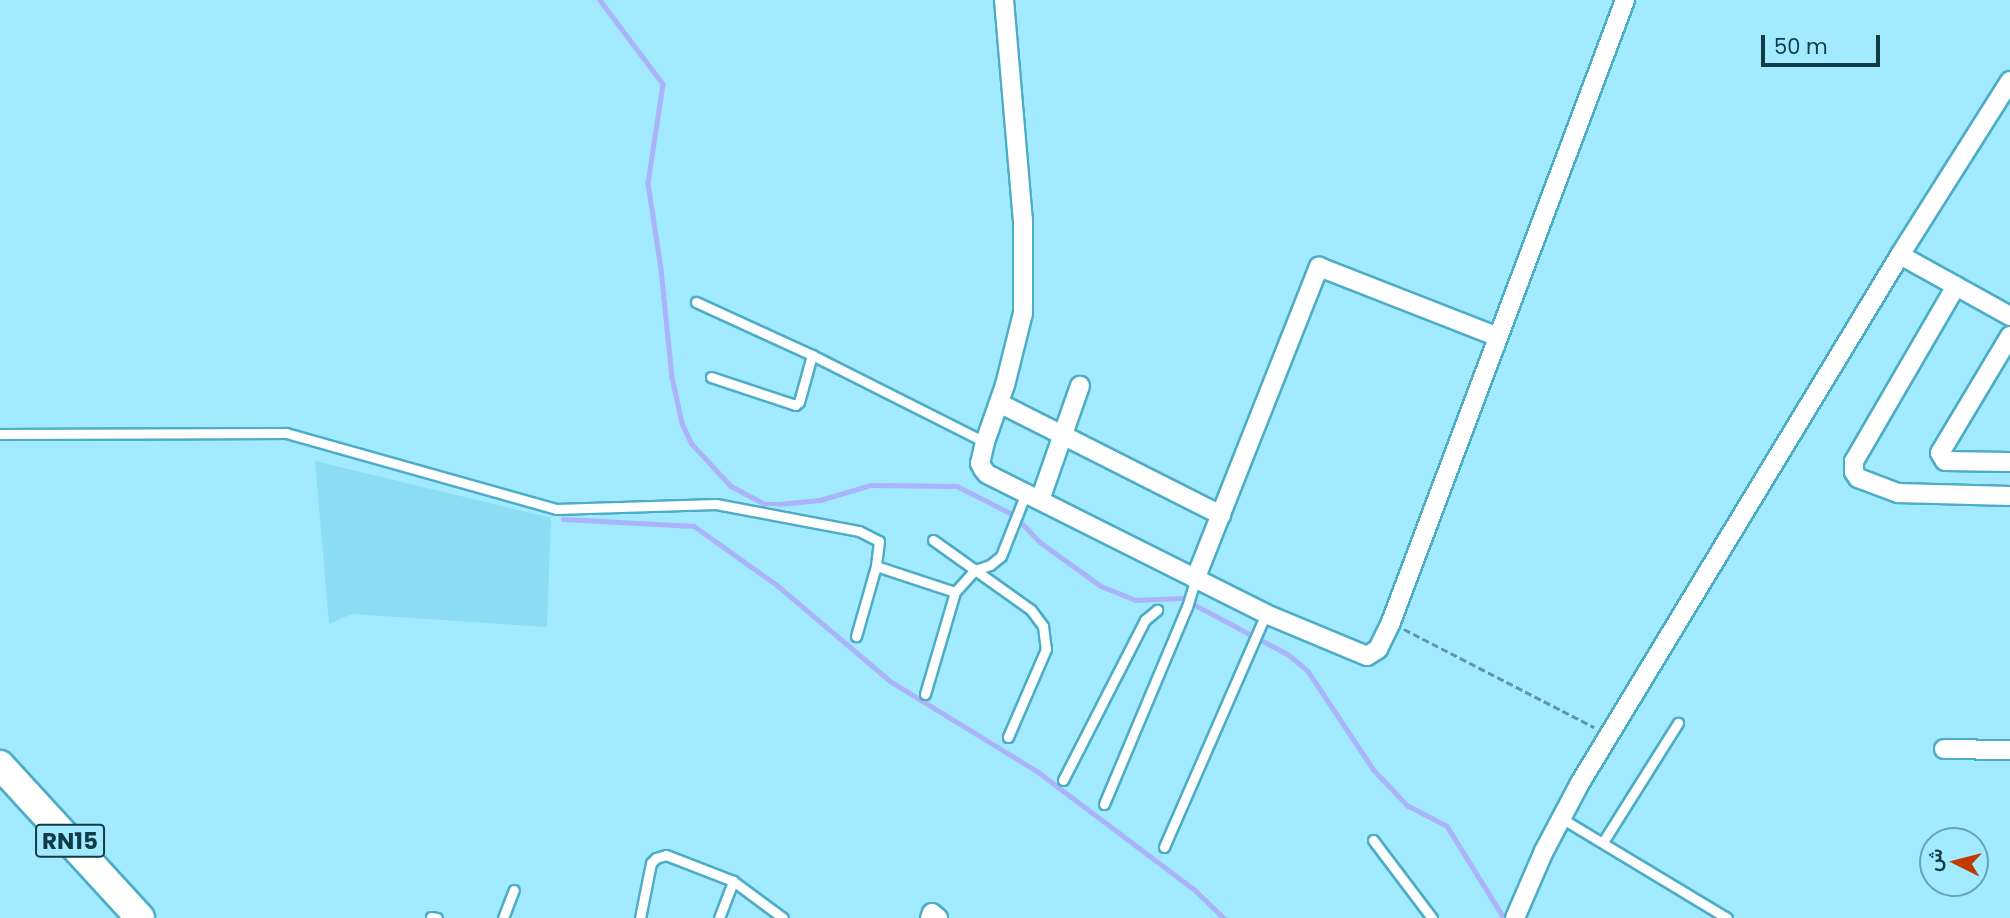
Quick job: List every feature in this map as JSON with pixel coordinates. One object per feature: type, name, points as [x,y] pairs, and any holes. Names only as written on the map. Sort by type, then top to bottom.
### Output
[{"type":"main road","name":"RN15","points":[[0,765],[140,918]]},
{"type":"street","points":[[1004,0],[1023,220],[1023,313],[999,403],[985,442],[980,463],[982,469],[1266,614],[1367,656],[1378,649],[1391,622],[1496,336],[1550,205],[1625,0]]},
{"type":"street","points":[[1515,918],[1561,818],[1610,735],[1900,255],[2010,80]]},
{"type":"street","points":[[1900,255],[2010,316]]},
{"type":"street","points":[[1196,577],[1320,267],[1496,336]]},
{"type":"street","points":[[1956,286],[1854,461],[1854,472],[1858,478],[1898,493],[2010,496]]},
{"type":"street","points":[[2010,336],[1940,453],[1945,461],[2010,462]]},
{"type":"street","points":[[1033,497],[1062,435],[1080,386]]},
{"type":"street","points":[[999,403],[1221,515]]},
{"type":"street","points":[[1944,749],[2010,750]]},
{"type":"street","points":[[930,918],[932,914],[937,918]]},
{"type":"lane","points":[[696,303],[812,355],[985,442]]},
{"type":"lane","points":[[711,377],[795,405],[799,402],[812,355]]},
{"type":"lane","points":[[0,434],[286,433],[556,509],[716,505],[859,531],[879,541],[876,566],[856,636]]},
{"type":"lane","points":[[925,694],[956,592],[975,570],[990,565],[1002,556],[1033,497]]},
{"type":"lane","points":[[933,540],[1031,610],[1046,636],[1045,649],[1008,737]]},
{"type":"lane","points":[[876,566],[956,592]]},
{"type":"lane","points":[[1104,804],[1187,607],[1196,577]]},
{"type":"lane","points":[[1063,780],[1145,620],[1157,610]]},
{"type":"lane","points":[[1164,847],[1266,614]]},
{"type":"lane","points":[[1603,842],[1678,723]]},
{"type":"lane","points":[[1561,818],[1727,918]]},
{"type":"lane","points":[[1373,840],[1432,918]]},
{"type":"lane","points":[[640,918],[652,863],[660,856],[666,855],[733,881],[783,918]]},
{"type":"lane","points":[[719,918],[733,881]]},
{"type":"lane","points":[[503,918],[514,890]]},
{"type":"path","points":[[1391,622],[1610,735]]},
{"type":"shaded area","points":[[315,461],[551,518],[547,627],[352,614],[329,624]]},
{"type":"waterway","points":[[600,0],[663,84],[648,183],[661,269],[672,377],[682,423],[692,444],[731,486],[765,504],[820,500],[871,485],[957,486],[1014,515],[1040,542],[1101,586],[1135,600],[1182,598],[1289,655],[1308,671],[1373,769],[1407,805],[1447,826],[1504,918]]},
{"type":"waterway","points":[[563,519],[694,526],[777,585],[890,681],[1037,771],[1196,891],[1224,918]]}]
